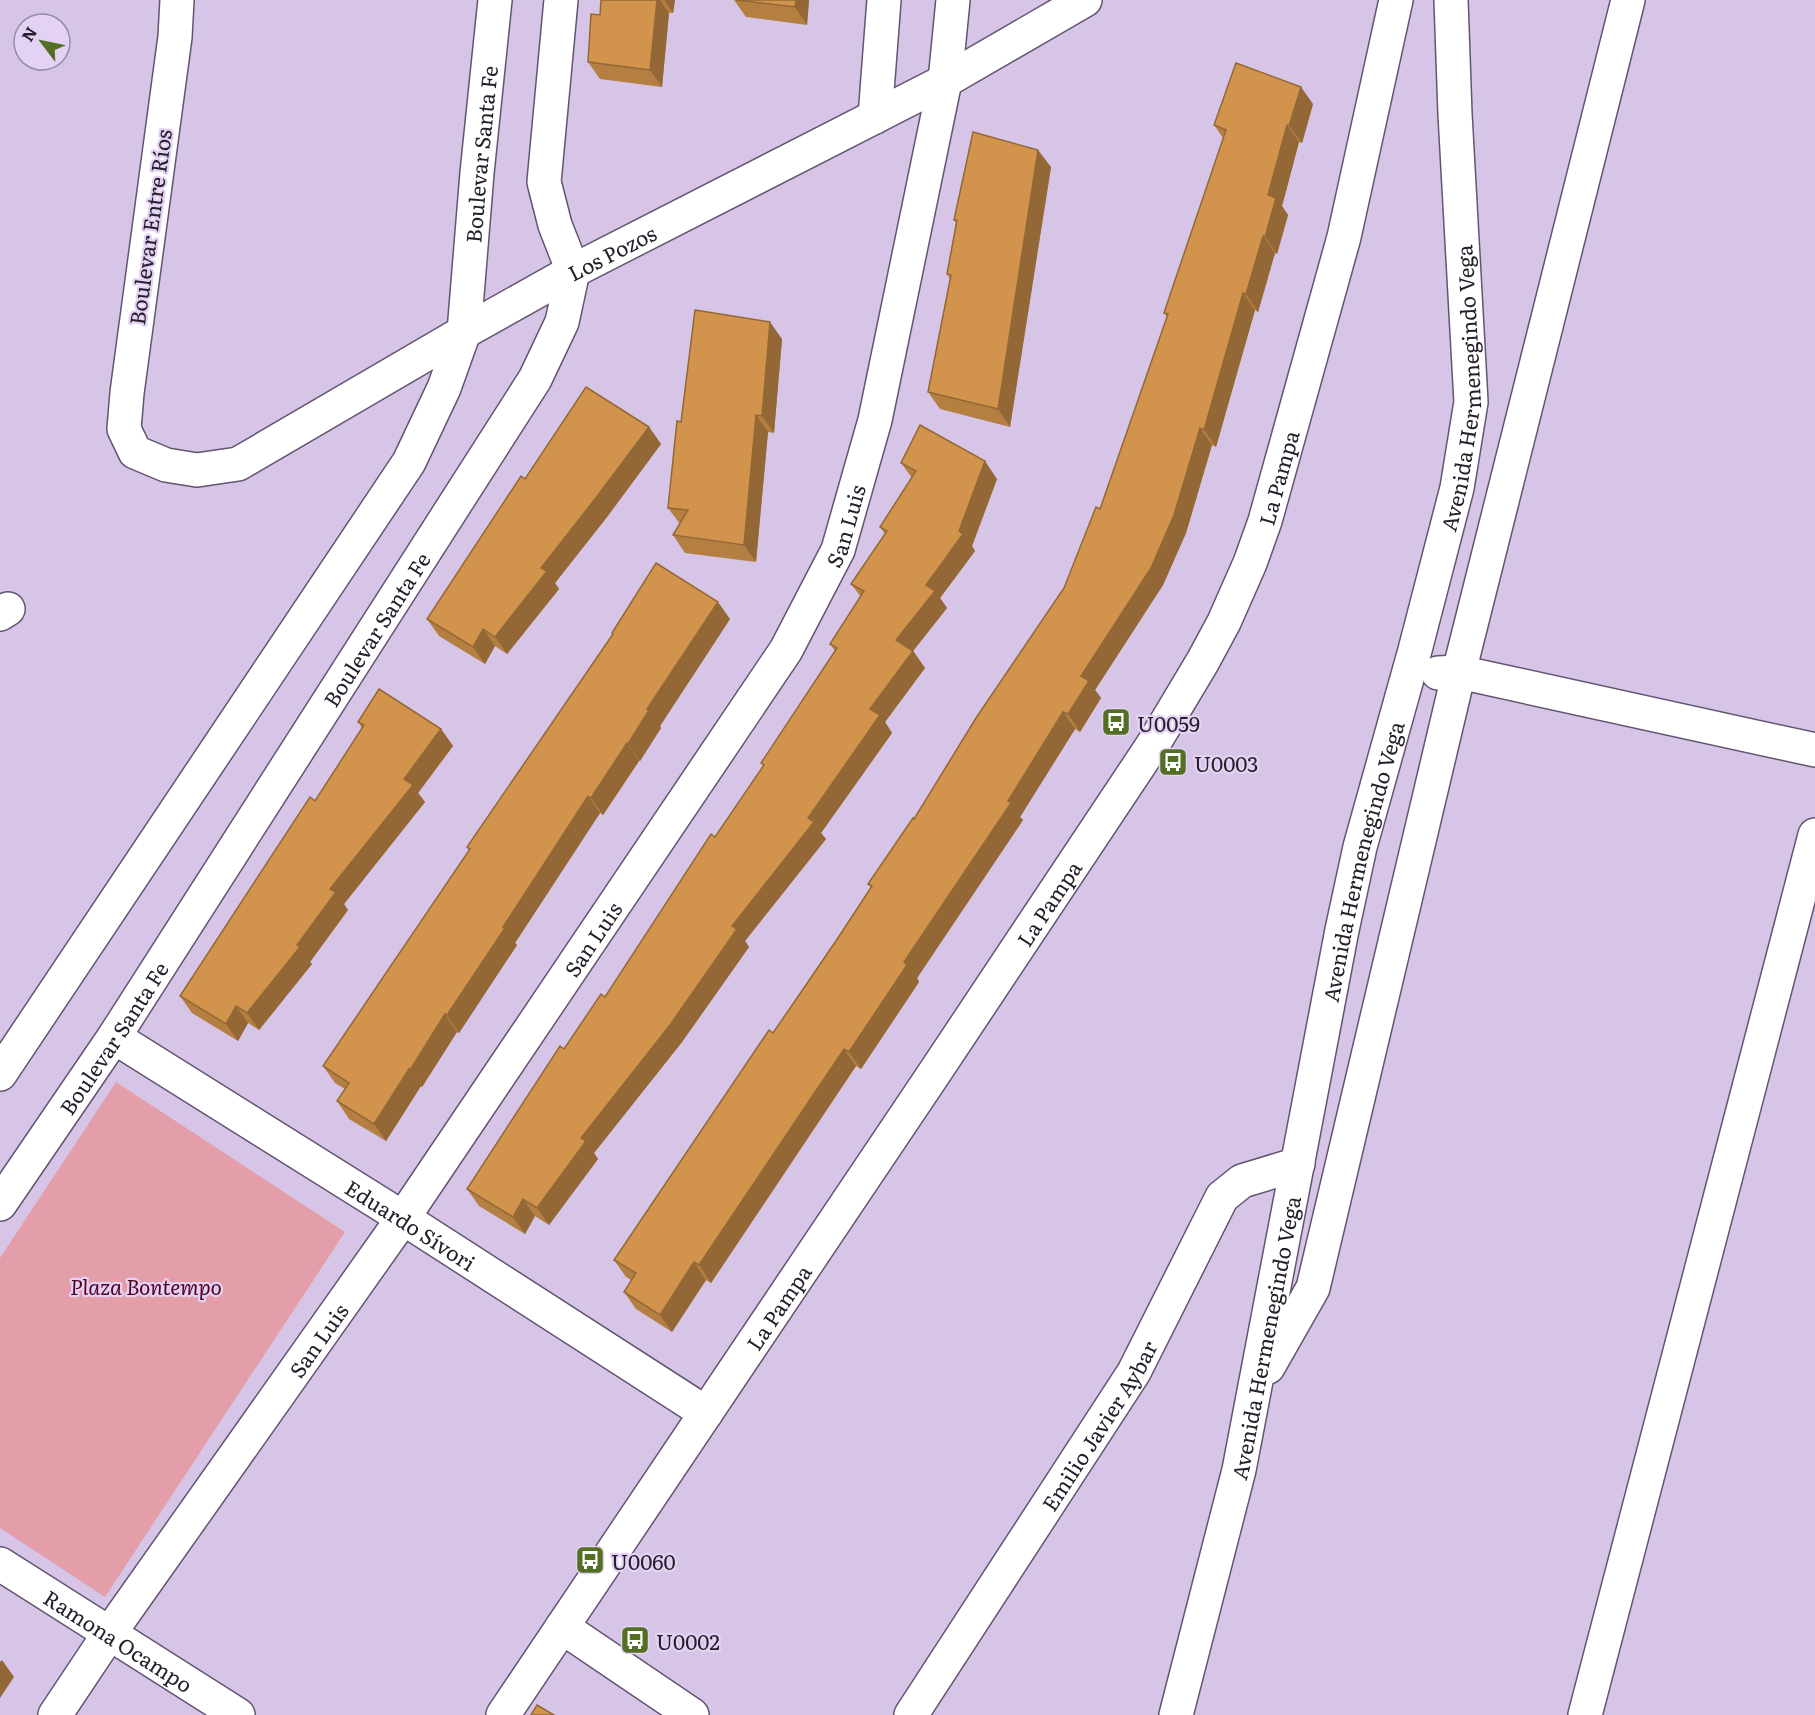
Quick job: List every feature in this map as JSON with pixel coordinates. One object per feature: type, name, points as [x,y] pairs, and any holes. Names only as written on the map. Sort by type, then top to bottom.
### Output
[{"type":"street","name":"Boulevar Entre Ríos","points":[[135,452],[124,429],[127,393],[175,37],[177,0]]},
{"type":"street","name":"Boulevar Santa Fe","points":[[0,1074],[409,462],[444,388],[464,332],[477,173],[495,0]]},
{"type":"street","points":[[561,0],[544,182],[555,225],[573,271]]},
{"type":"street","points":[[874,117],[884,0]]},
{"type":"street","name":"San Luis","points":[[55,1715],[109,1634],[403,1218],[786,650],[838,550],[875,420],[945,81],[953,0]]},
{"type":"street","name":"Los Pozos","points":[[135,452],[166,465],[197,470],[238,464],[573,271],[945,81],[1085,0]]},
{"type":"street","name":"La Pampa","points":[[502,1715],[927,1085],[1147,753],[1224,622],[1250,563],[1264,521],[1344,237],[1396,0]]},
{"type":"street","name":"Avenida Hermenegindo Vega","points":[[1176,1715],[1239,1470],[1342,930],[1360,847],[1409,673],[1457,488],[1471,402],[1451,0]]},
{"type":"street","points":[[1254,1391],[1313,1288],[1459,672],[1628,0]]},
{"type":"street","name":"Boulevar Santa Fe","points":[[0,1204],[114,1037],[535,379],[561,322],[573,271]]},
{"type":"street","points":[[1409,673],[1459,672],[1815,750]]},
{"type":"street","points":[[1585,1715],[1815,835]]},
{"type":"street","name":"Eduardo Sívori","points":[[114,1037],[403,1218],[706,1413]]},
{"type":"street","name":"Emilio Javier Aybar","points":[[911,1715],[1134,1372],[1222,1197],[1242,1181],[1298,1164]]},
{"type":"street","name":"Ramona Ocampo","points":[[0,1564],[238,1715]]},
{"type":"street","points":[[562,1627],[692,1715]]},
{"type":"green space","name":"Plaza Bontempo","points":[[116,1082],[345,1232],[105,1597],[0,1528],[0,1258]]},
{"type":"building","points":[[601,0],[657,0],[650,70],[588,62],[591,14],[600,15]]},
{"type":"building","points":[[736,0],[796,0],[795,7]]},
{"type":"building","points":[[1236,63],[1301,87],[1289,126],[1287,125],[1268,195],[1276,198],[1265,237],[1263,236],[1246,294],[1243,293],[1204,430],[1200,428],[1174,515],[1151,568],[1081,676],[1089,681],[1068,714],[1063,712],[1008,801],[1011,803],[904,962],[907,965],[849,1052],[844,1049],[699,1265],[694,1262],[660,1315],[624,1292],[636,1273],[614,1260],[769,1030],[773,1033],[836,941],[872,886],[868,884],[914,819],[976,718],[1064,588],[1096,507],[1100,509],[1168,314],[1164,313],[1226,130],[1214,125]]},
{"type":"building","points":[[973,132],[1038,150],[998,409],[928,392],[951,275],[947,274],[957,220],[954,220]]},
{"type":"building","points":[[695,310],[770,322],[762,416],[756,415],[744,545],[673,535],[688,510],[668,508],[677,421],[681,422]]},
{"type":"building","points":[[586,387],[649,427],[541,568],[547,571],[495,637],[483,629],[473,647],[427,619],[521,476],[525,479]]},
{"type":"building","points":[[920,425],[985,461],[959,531],[963,534],[926,585],[935,591],[896,640],[913,651],[870,709],[880,715],[808,818],[814,822],[732,926],[737,929],[670,1025],[581,1138],[586,1141],[537,1208],[523,1199],[513,1217],[467,1189],[560,1046],[564,1049],[601,994],[605,997],[711,834],[715,837],[764,765],[761,763],[837,648],[830,644],[864,591],[851,584],[887,531],[880,527],[916,471],[901,463]]},
{"type":"building","points":[[656,563],[718,602],[647,709],[649,710],[628,744],[591,798],[588,796],[503,927],[505,928],[447,1015],[445,1014],[374,1124],[337,1101],[349,1083],[323,1066],[470,849],[467,847],[613,634]]},
{"type":"building","points":[[379,689],[441,729],[404,779],[413,785],[330,889],[336,892],[297,945],[300,947],[247,1013],[236,1006],[226,1024],[180,996],[310,797],[315,801],[364,725],[358,722]]},
{"type":"building","points":[[537,1705],[554,1715],[531,1715]]},
{"type":"place","name":"U0059","points":[[1116,722]]},
{"type":"place","name":"U0003","points":[[1173,762]]},
{"type":"place","name":"U0060","points":[[590,1560]]},
{"type":"place","name":"U0002","points":[[635,1640]]}]
